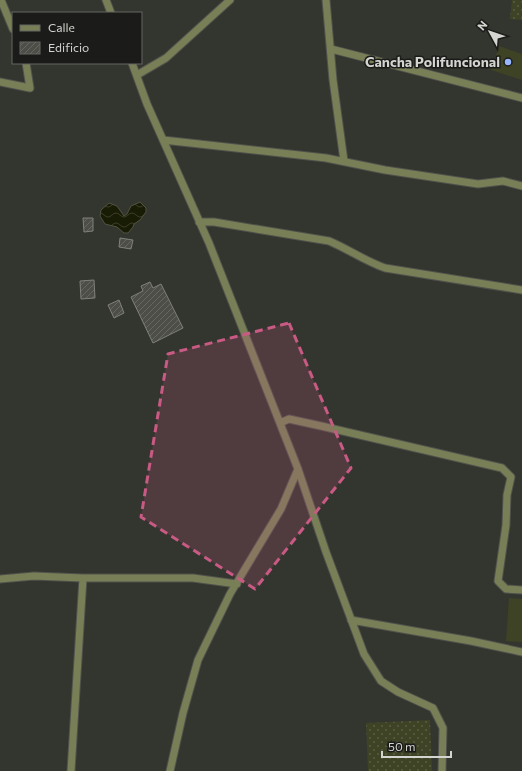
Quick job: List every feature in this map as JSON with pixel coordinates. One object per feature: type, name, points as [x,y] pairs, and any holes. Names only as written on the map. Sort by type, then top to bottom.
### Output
[{"type":"street","points":[[1,0],[12,27]]},
{"type":"street","points":[[106,0],[111,12]]},
{"type":"street","points":[[137,74],[166,58],[230,0]]},
{"type":"street","points":[[326,0],[333,80],[344,161]]},
{"type":"street","points":[[331,50],[522,98]]},
{"type":"street","points":[[0,82],[30,88],[26,64]]},
{"type":"street","points":[[132,64],[163,140],[199,222],[298,468],[326,552],[364,654],[381,681],[398,692],[433,708],[443,728],[442,771]]},
{"type":"street","points":[[163,140],[291,153],[344,161],[385,170],[478,184],[503,181],[522,186]]},
{"type":"street","points":[[199,222],[214,222],[329,241],[347,249],[371,263],[385,268],[522,290]]},
{"type":"street","points":[[280,423],[289,419],[502,468],[511,477],[507,495],[506,525],[498,581],[506,589],[522,590]]},
{"type":"street","points":[[170,771],[183,713],[198,660],[237,584],[281,509],[298,468]]},
{"type":"street","points":[[0,579],[34,576],[83,578],[193,578],[237,584]]},
{"type":"street","points":[[71,771],[83,578]]},
{"type":"street","points":[[351,620],[471,641],[522,652]]},
{"type":"highlighted area","points":[[289,323],[351,468],[255,589],[141,517],[168,354]]},
{"type":"shaded area","points":[[512,0],[522,0],[522,20],[510,19]]},
{"type":"shaded area","name":"Cancha Polifuncional","points":[[499,46],[522,54],[522,80],[491,70]]},
{"type":"shaded area","points":[[509,598],[522,599],[522,642],[506,641]]},
{"type":"shaded area","points":[[430,720],[432,771],[368,771],[366,723]]},
{"type":"water","points":[[140,202],[146,208],[146,212],[140,220],[134,224],[128,233],[124,233],[117,227],[105,224],[100,216],[101,210],[109,203],[117,206],[124,216],[127,214],[131,206]]},
{"type":"building","points":[[83,218],[93,218],[93,231],[84,232]]},
{"type":"building","points":[[120,238],[133,240],[131,249],[119,247]]},
{"type":"building","points":[[94,280],[95,298],[81,299],[80,281]]},
{"type":"building","points":[[150,282],[153,288],[161,284],[183,328],[153,343],[131,297],[143,291],[141,286]]},
{"type":"building","points":[[119,300],[124,313],[114,318],[108,305]]},
{"type":"building","points":[[398,742],[403,748],[396,752],[392,746]]},
{"type":"place","name":"Cancha Polifuncional","points":[[508,62]]}]
